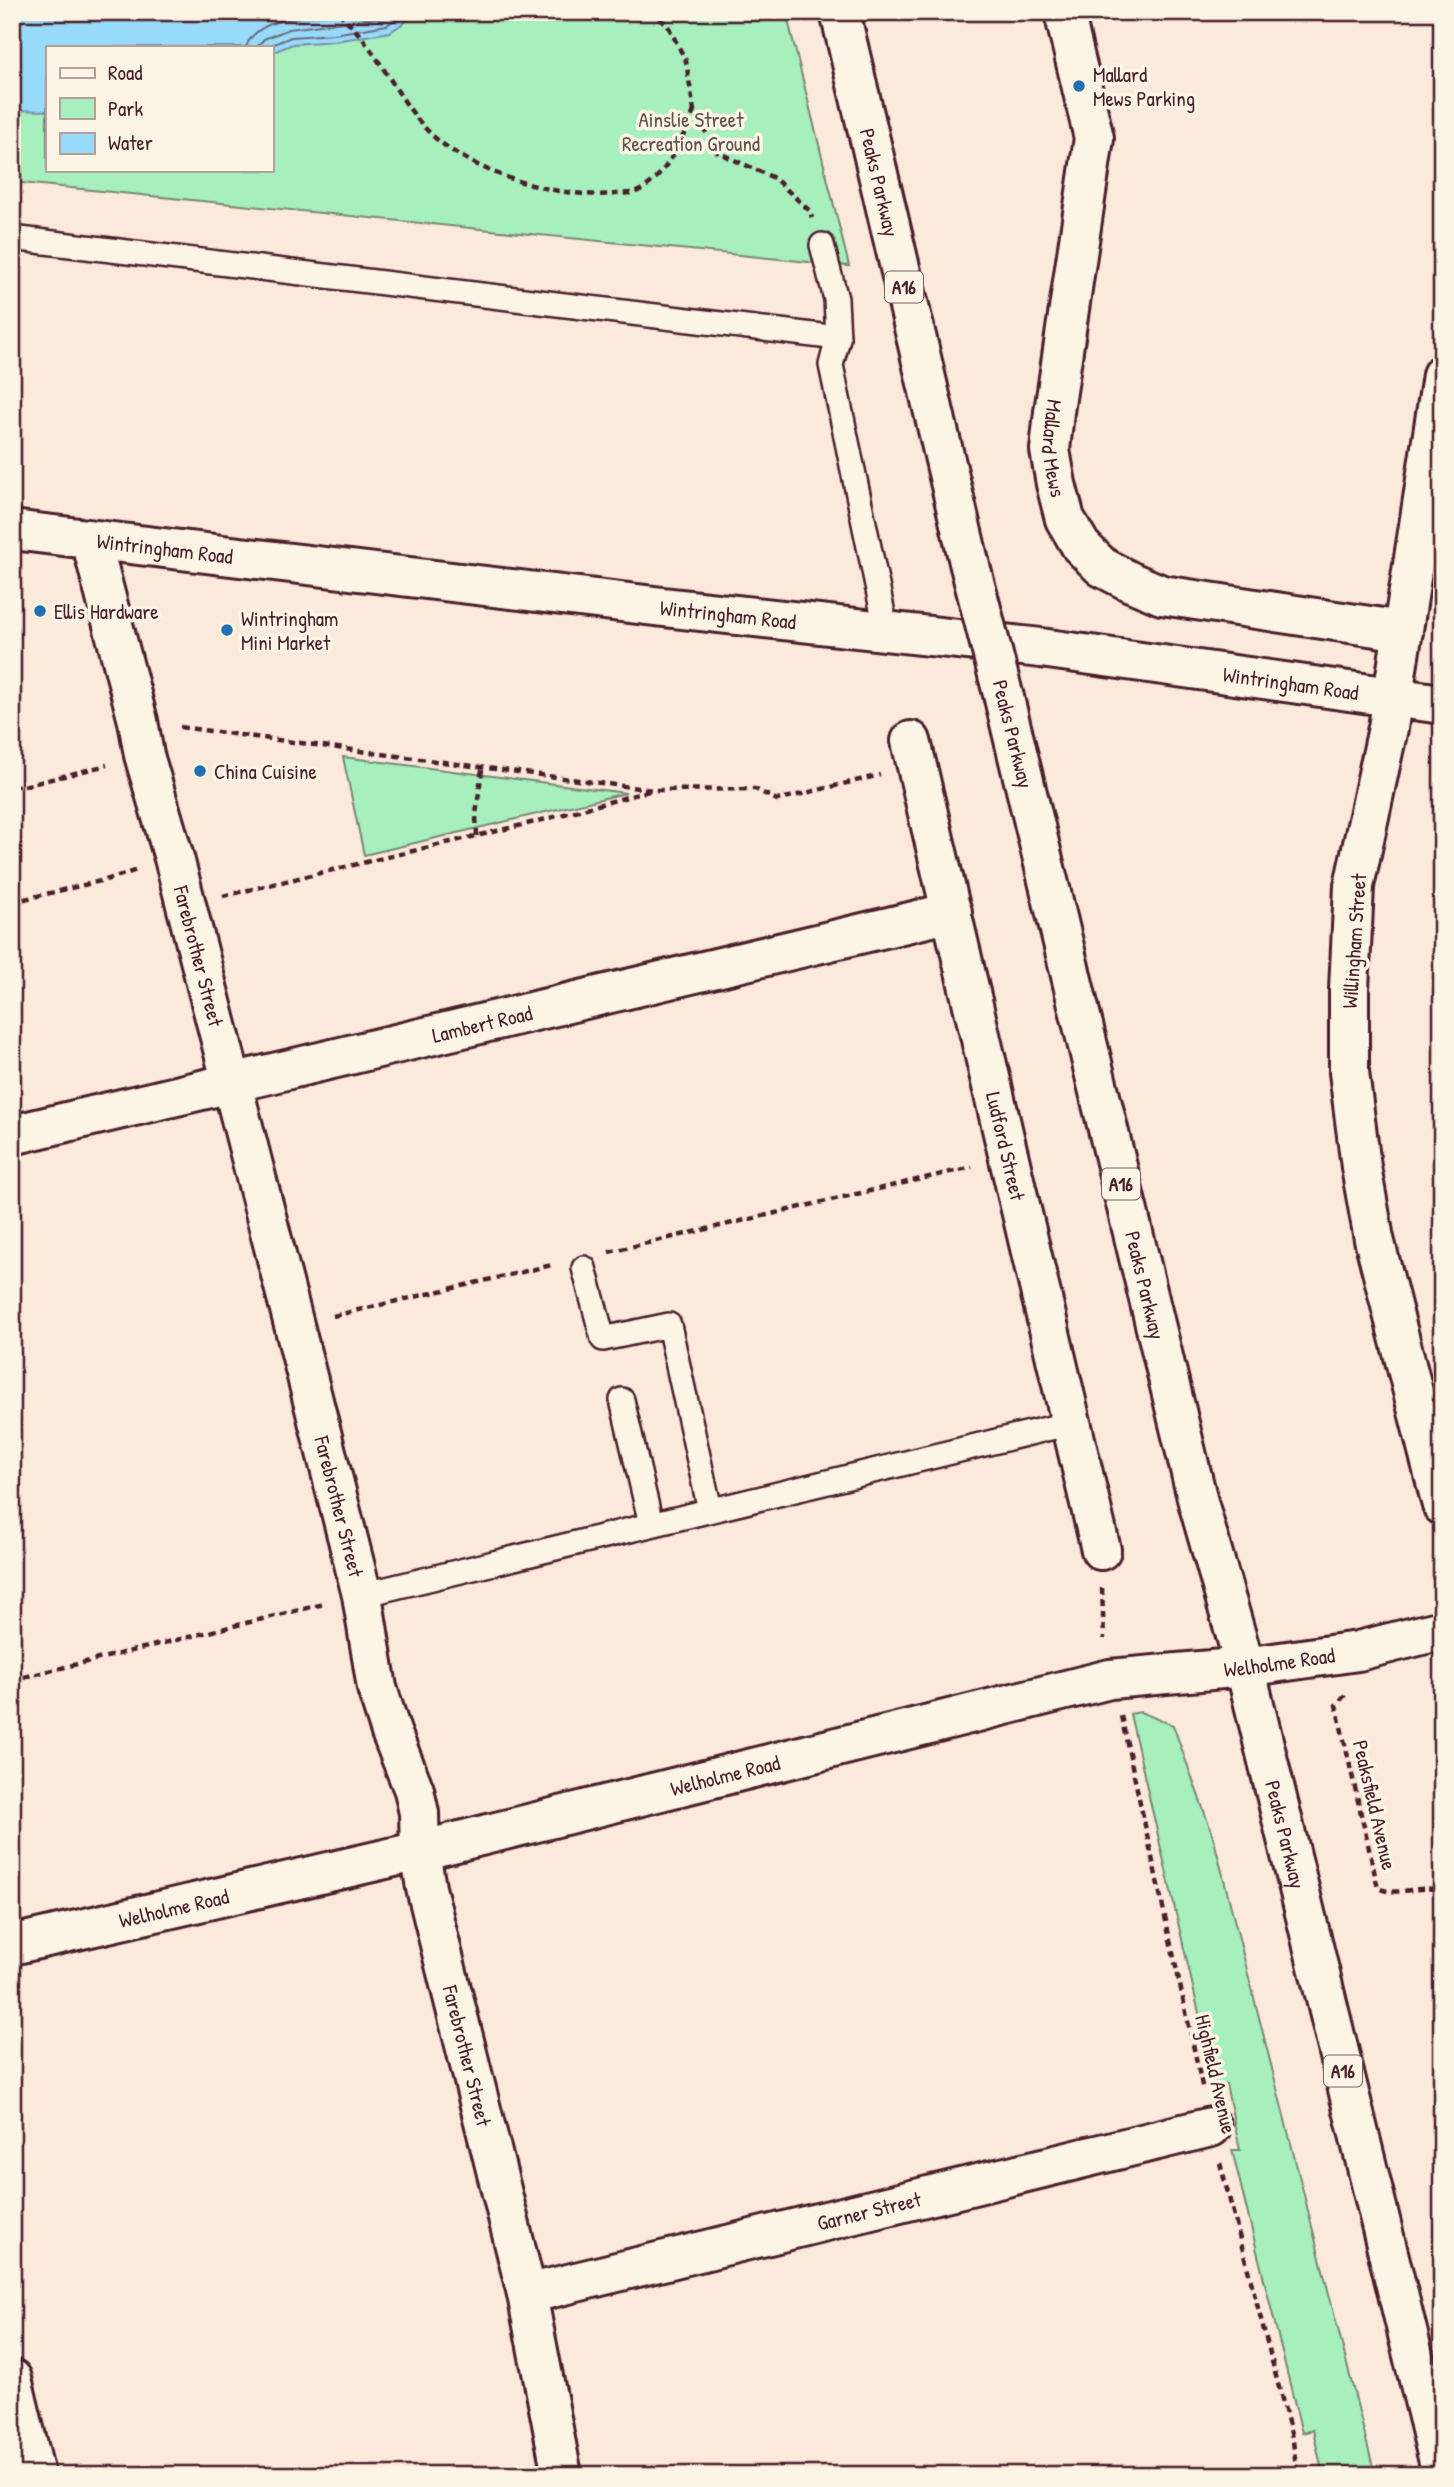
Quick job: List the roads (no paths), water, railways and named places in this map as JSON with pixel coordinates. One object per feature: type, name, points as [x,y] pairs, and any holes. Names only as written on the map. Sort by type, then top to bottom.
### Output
[{"type":"main road","name":"Peaks Parkway","points":[[840,12],[969,562],[1198,1502],[1245,1667],[1442,2474]]},
{"type":"main road","name":"Mallard Mews","points":[[1064,12],[1094,138],[1050,450],[1065,519],[1081,546],[1102,567],[1162,594],[1403,631]]},
{"type":"main road","name":"Willingham Street","points":[[1442,374],[1393,696],[1354,886],[1349,989],[1349,1072],[1361,1167],[1374,1240],[1442,1505]]},
{"type":"main road","name":"Wintringham Road","points":[[12,530],[887,633],[1041,648],[1442,704]]},
{"type":"main road","name":"Farebrother Street","points":[[91,540],[362,1595],[377,1688],[414,1790],[419,1813],[419,1852],[426,1888],[527,2294],[562,2475]]},
{"type":"main road","name":"Ludford Street","points":[[914,753],[1101,1550]]},
{"type":"main road","name":"Lambert Road","points":[[12,1135],[952,912]]},
{"type":"main road","name":"Welholme Road","points":[[12,1945],[419,1852],[1110,1679],[1245,1667],[1358,1651],[1442,1630]]},
{"type":"main road","name":"Garner Street","points":[[527,2294],[1211,2127]]},
{"type":"main road","points":[[12,2379],[35,2475]]},
{"type":"lane","points":[[12,238],[838,338]]},
{"type":"lane","points":[[822,245],[836,299],[838,338],[831,365],[887,633]]},
{"type":"lane","points":[[574,1265],[603,1339],[668,1325],[710,1510]]},
{"type":"lane","points":[[622,1400],[651,1524]]},
{"type":"lane","points":[[362,1595],[1071,1423]]},
{"type":"water","points":[[12,12],[420,12],[390,32],[335,41],[293,44],[273,52],[273,46],[46,46],[46,111],[12,110]]},
{"type":"place","name":"Mallard Mews Parking","points":[[1079,86]]},
{"type":"place","name":"Ellis Hardware","points":[[40,611]]},
{"type":"place","name":"Wintringham Mini Market","points":[[227,630]]},
{"type":"place","name":"China Cuisine","points":[[200,771]]},
{"type":"park label","name":"Ainslie Street Recreation Ground","points":[[691,131]]}]
